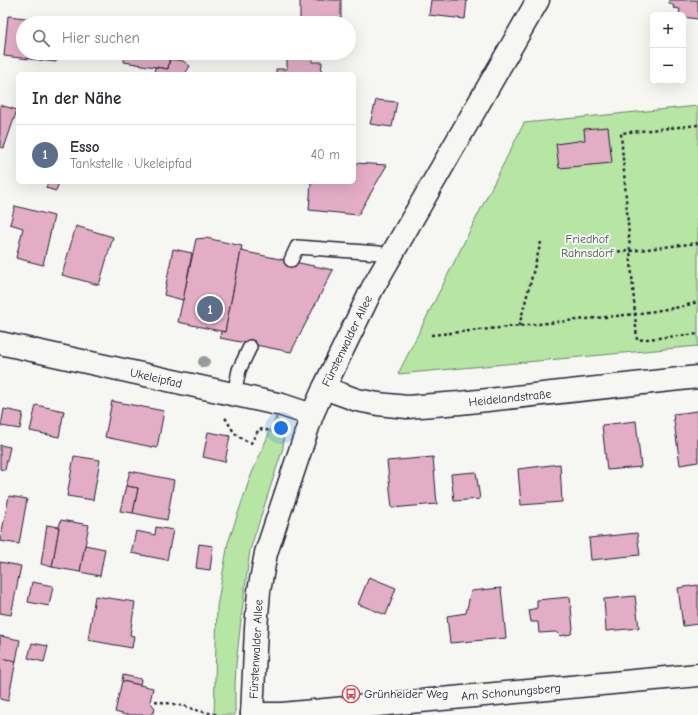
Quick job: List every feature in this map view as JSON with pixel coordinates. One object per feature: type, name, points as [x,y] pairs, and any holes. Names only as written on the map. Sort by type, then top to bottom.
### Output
[{"type":"street","name":"Fürstenwalder Allee","points":[[252,715],[257,613],[259,591],[266,553],[312,416],[372,289],[538,0]]},
{"type":"street","name":"Ukeleipfad","points":[[0,343],[289,407],[312,416]]},
{"type":"street","name":"Heidelandstraße","points":[[324,388],[357,400],[407,407],[460,404],[698,377]]},
{"type":"street","name":"Am Schonungsberg","points":[[252,715],[282,714],[698,675]]},
{"type":"lane","points":[[291,260],[297,247],[379,253],[390,258]]},
{"type":"lane","points":[[234,395],[239,370],[250,347]]},
{"type":"path","points":[[698,126],[621,134],[637,340],[698,334]]},
{"type":"path","points":[[519,326],[541,242]]},
{"type":"path","points":[[600,252],[630,252],[698,243]]},
{"type":"path","points":[[431,335],[635,314],[680,307],[698,302]]},
{"type":"path","points":[[219,417],[226,419],[234,433],[240,438],[251,442],[259,429],[279,432]]},
{"type":"path","points":[[155,701],[184,706],[219,715]]},
{"type":"green space","name":"Friedhof Rahnsdorf","points":[[698,106],[698,346],[398,374],[524,123]]},
{"type":"green space","points":[[276,417],[284,432],[283,448],[250,550],[236,665],[235,715],[214,715],[217,607],[228,543],[250,478]]},
{"type":"building","points":[[300,0],[341,0],[341,16],[300,16]]},
{"type":"building","points":[[431,0],[467,0],[465,19],[429,15]]},
{"type":"building","points":[[669,0],[698,0],[698,19],[686,17],[686,12],[680,12],[680,9],[673,8],[674,6],[669,3]]},
{"type":"building","points":[[8,16],[16,17],[16,57],[4,56]]},
{"type":"building","points":[[39,60],[56,60],[56,62]]},
{"type":"building","points":[[124,60],[169,60],[168,69],[124,62]]},
{"type":"building","points":[[170,60],[183,61],[190,66],[186,72],[154,72],[155,67],[168,69]]},
{"type":"building","points":[[287,60],[312,60],[312,62],[322,62],[321,72],[276,72],[276,69],[287,69]]},
{"type":"building","points":[[376,100],[397,102],[392,127],[370,124]]},
{"type":"building","points":[[0,105],[16,110],[16,113],[4,148],[0,147]]},
{"type":"building","points":[[608,127],[612,163],[559,168],[556,144],[585,140],[584,129]]},
{"type":"building","points":[[356,163],[387,165],[358,215],[309,210],[311,184],[356,184]]},
{"type":"building","points":[[47,184],[58,184],[56,191],[46,188]]},
{"type":"building","points":[[15,206],[54,216],[43,265],[16,258],[23,228],[10,224]]},
{"type":"building","points":[[76,226],[113,237],[99,285],[62,275]]},
{"type":"building","points":[[206,238],[242,246],[225,332],[178,322],[196,239]]},
{"type":"building","points":[[173,249],[192,253],[183,300],[164,295]]},
{"type":"building","points":[[241,251],[333,270],[291,352],[220,338],[221,331],[225,332]]},
{"type":"building","points":[[112,401],[164,411],[157,448],[105,437]]},
{"type":"building","points":[[36,405],[64,411],[59,437],[30,431]]},
{"type":"building","points":[[4,409],[23,413],[20,429],[1,426]]},
{"type":"building","points":[[698,411],[698,462],[680,465],[673,414]]},
{"type":"building","points":[[636,421],[641,467],[607,470],[602,425]]},
{"type":"building","points":[[208,432],[230,436],[225,462],[203,457]]},
{"type":"building","points":[[0,445],[10,447],[5,470],[0,469]]},
{"type":"building","points":[[74,456],[100,460],[93,500],[67,496]]},
{"type":"building","points":[[433,457],[437,504],[392,508],[387,461]]},
{"type":"building","points":[[560,464],[562,502],[521,505],[518,469]]},
{"type":"building","points":[[130,471],[174,480],[167,520],[133,513],[138,488],[126,486]]},
{"type":"building","points":[[476,472],[480,499],[454,501],[451,474]]},
{"type":"building","points":[[126,486],[138,488],[133,513],[120,511]]},
{"type":"building","points":[[9,496],[27,499],[19,544],[0,541]]},
{"type":"building","points":[[61,520],[89,525],[80,572],[52,567]]},
{"type":"building","points":[[47,525],[59,527],[52,567],[41,564]]},
{"type":"building","points":[[156,527],[173,530],[167,560],[131,553],[136,531],[155,535]]},
{"type":"building","points":[[637,533],[640,555],[591,560],[589,538]]},
{"type":"building","points":[[199,544],[213,546],[210,570],[196,568]]},
{"type":"building","points":[[85,545],[105,549],[100,576],[80,572]]},
{"type":"building","points":[[0,562],[21,566],[11,615],[0,613]]},
{"type":"building","points":[[369,577],[396,588],[386,615],[358,604]]},
{"type":"building","points":[[32,582],[53,586],[49,606],[28,602]]},
{"type":"building","points":[[698,585],[698,624],[683,626],[678,588]]},
{"type":"building","points":[[501,588],[506,638],[450,643],[447,616],[466,613],[471,591]]},
{"type":"building","points":[[95,596],[135,602],[130,635],[134,636],[132,648],[88,640]]},
{"type":"building","points":[[635,596],[639,628],[606,631],[604,599]]},
{"type":"building","points":[[570,597],[573,629],[571,634],[560,636],[556,632],[539,633],[538,622],[531,622],[529,610],[537,608],[537,600]]},
{"type":"building","points":[[0,636],[20,640],[16,661],[0,658]]},
{"type":"building","points":[[32,643],[48,646],[44,662],[28,658]]},
{"type":"building","points":[[0,658],[16,661],[8,701],[0,699]]},
{"type":"building","points":[[123,675],[141,679],[140,685],[122,681]]},
{"type":"building","points":[[122,681],[153,688],[150,702],[155,708],[154,712],[149,715],[126,715],[115,712]]},
{"type":"place","name":"Esso","points":[[210,309]]},
{"type":"place","name":"Grünheider Weg","points":[[351,694]]}]
